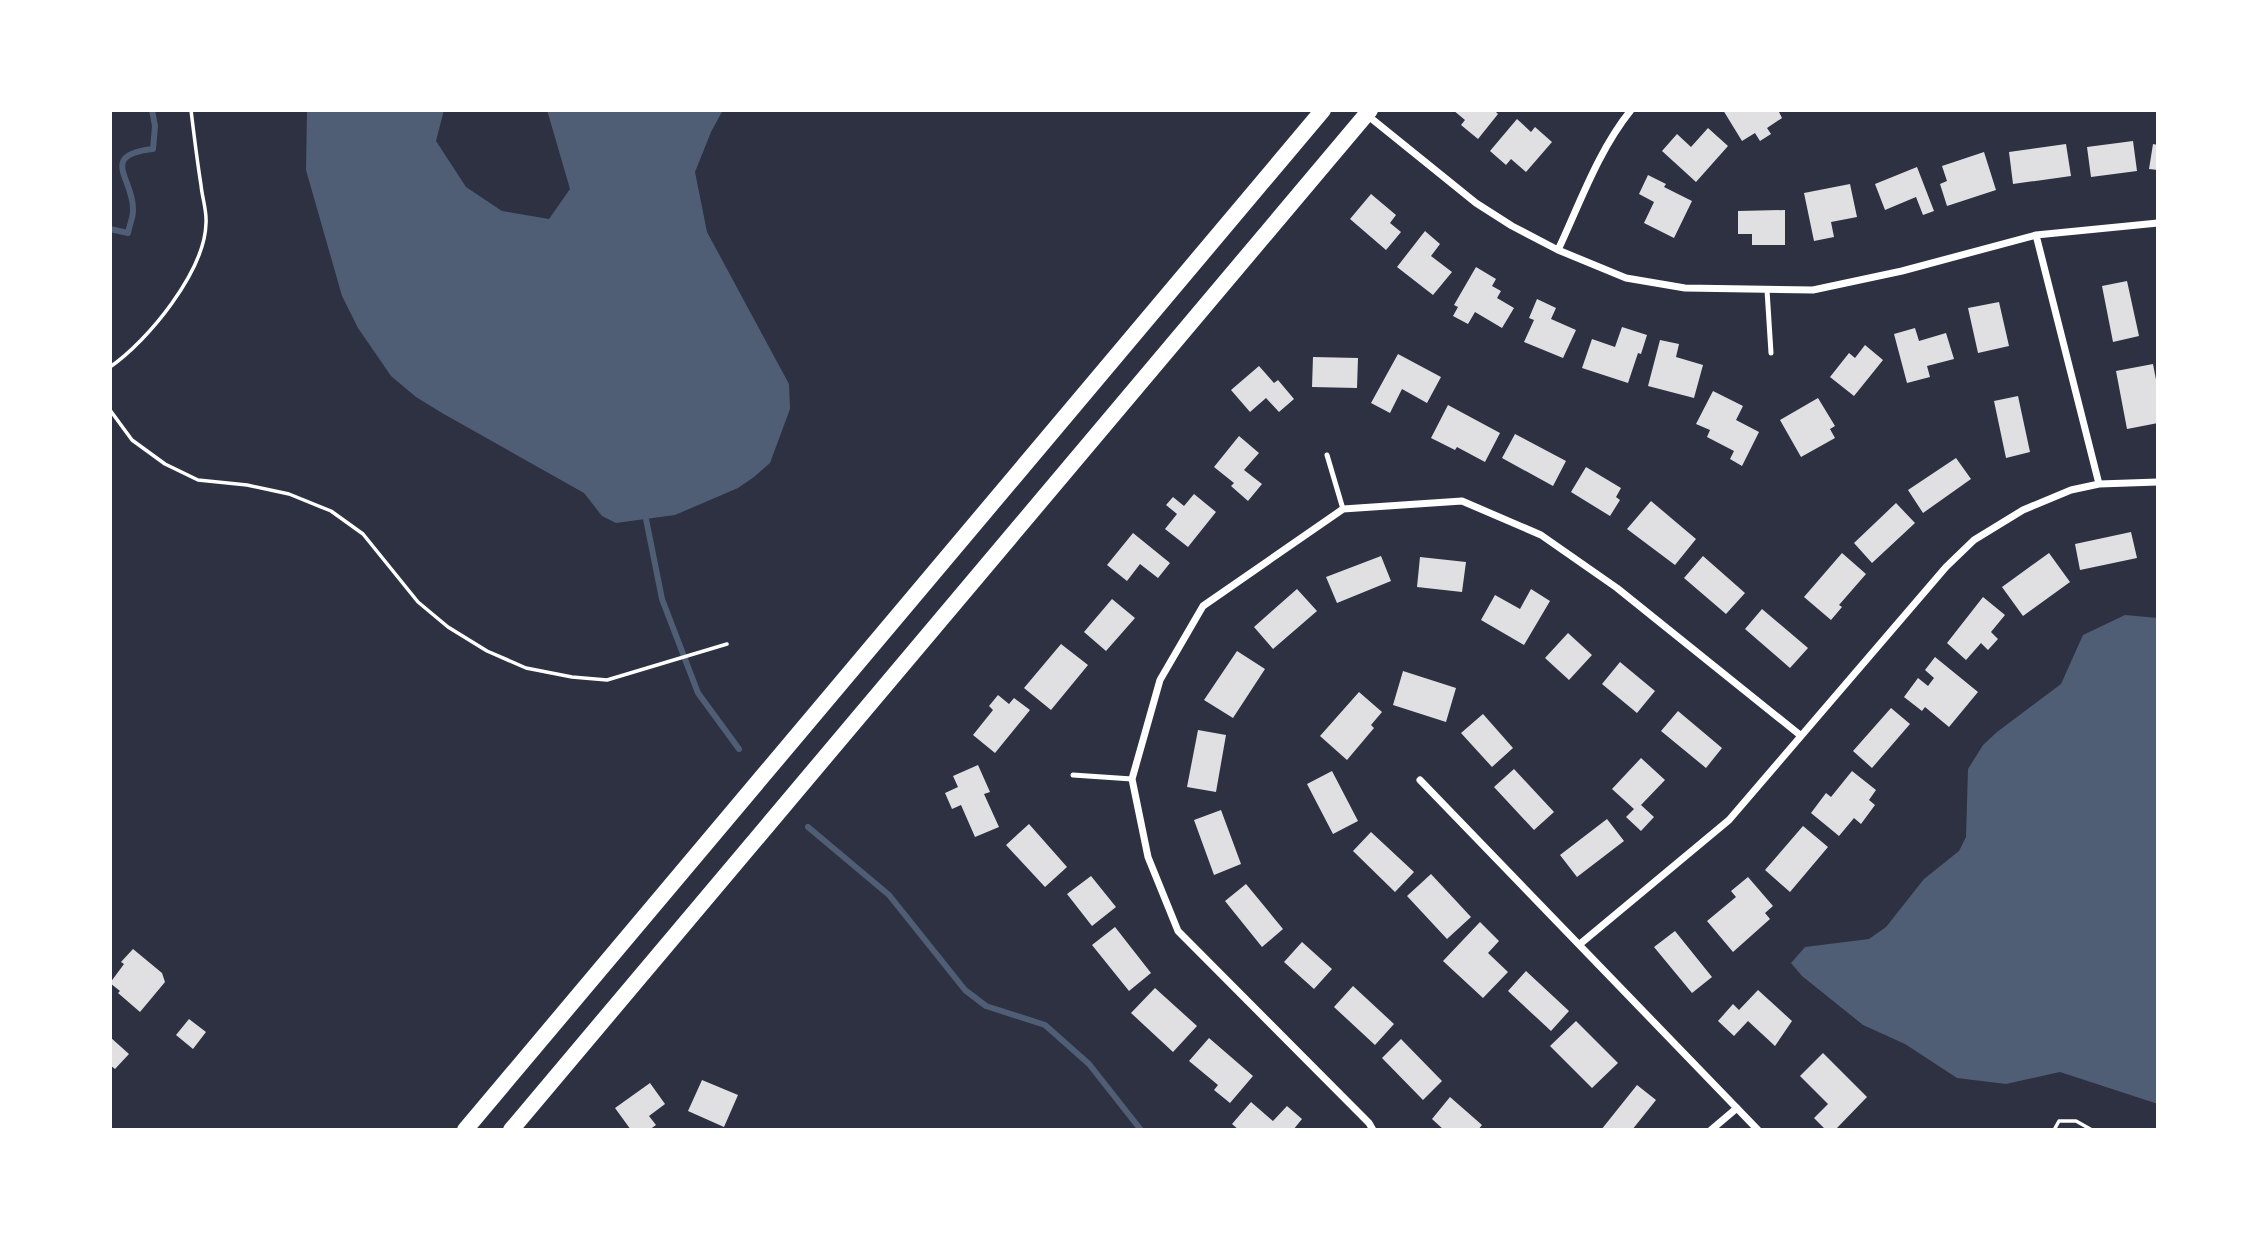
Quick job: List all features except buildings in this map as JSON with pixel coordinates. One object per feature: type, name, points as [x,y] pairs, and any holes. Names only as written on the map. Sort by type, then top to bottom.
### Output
[{"type":"main road","points":[[465,1130],[1323,110]]},
{"type":"main road","points":[[511,1130],[1366,112]]},
{"type":"street","points":[[1558,250],[1599,161],[1631,110]]},
{"type":"street","points":[[1366,112],[1476,203],[1512,226],[1558,250],[1626,278],[1685,288],[1813,290],[1902,271],[2036,235],[2158,223]]},
{"type":"street","points":[[2036,235],[2099,484]]},
{"type":"street","points":[[1580,944],[1729,820],[1946,567],[1973,540],[2022,510],[2071,491],[2099,484],[2158,482]]},
{"type":"street","points":[[1373,1130],[1178,931],[1148,857],[1132,779],[1160,681],[1203,606],[1343,509],[1462,500],[1541,535],[1617,588],[1800,735]]},
{"type":"street","points":[[1420,780],[1758,1130]]},
{"type":"street","points":[[1711,1130],[1737,1108]]},
{"type":"lane","points":[[1767,290],[1771,353]]},
{"type":"lane","points":[[1327,455],[1343,509]]},
{"type":"lane","points":[[1073,775],[1132,779]]},
{"type":"path","points":[[110,367],[127,356],[179,293],[193,270],[200,249],[206,223],[191,110]]},
{"type":"path","points":[[110,410],[132,440],[165,464],[198,480],[247,485],[289,494],[331,511],[363,534],[418,602],[448,627],[487,652],[526,668],[572,677],[607,680],[727,644]]},
{"type":"path","points":[[2054,1130],[2059,1121],[2076,1121],[2092,1130]]},
{"type":"water","points":[[307,110],[444,110],[436,141],[466,187],[502,211],[549,219],[570,189],[547,110],[723,110],[695,172],[707,232],[789,384],[790,409],[770,463],[738,488],[675,515],[616,523],[602,516],[584,493],[416,397],[391,376],[358,328],[342,296],[306,170]]},
{"type":"water","points":[[2125,615],[2158,618],[2158,1104],[2060,1072],[2006,1084],[1957,1078],[1905,1044],[1863,1025],[1802,976],[1791,963],[1805,947],[1869,939],[1886,927],[1924,879],[1959,851],[1966,837],[1968,769],[1983,745],[2061,684],[2083,635]]},
{"type":"waterway","points":[[110,229],[128,233],[133,214],[123,163],[136,152],[153,149],[155,126],[152,110]]},
{"type":"waterway","points":[[646,519],[662,599],[698,693],[739,749]]},
{"type":"waterway","points":[[808,827],[889,895],[965,990],[986,1006],[1045,1025],[1089,1064],[1141,1130]]}]
